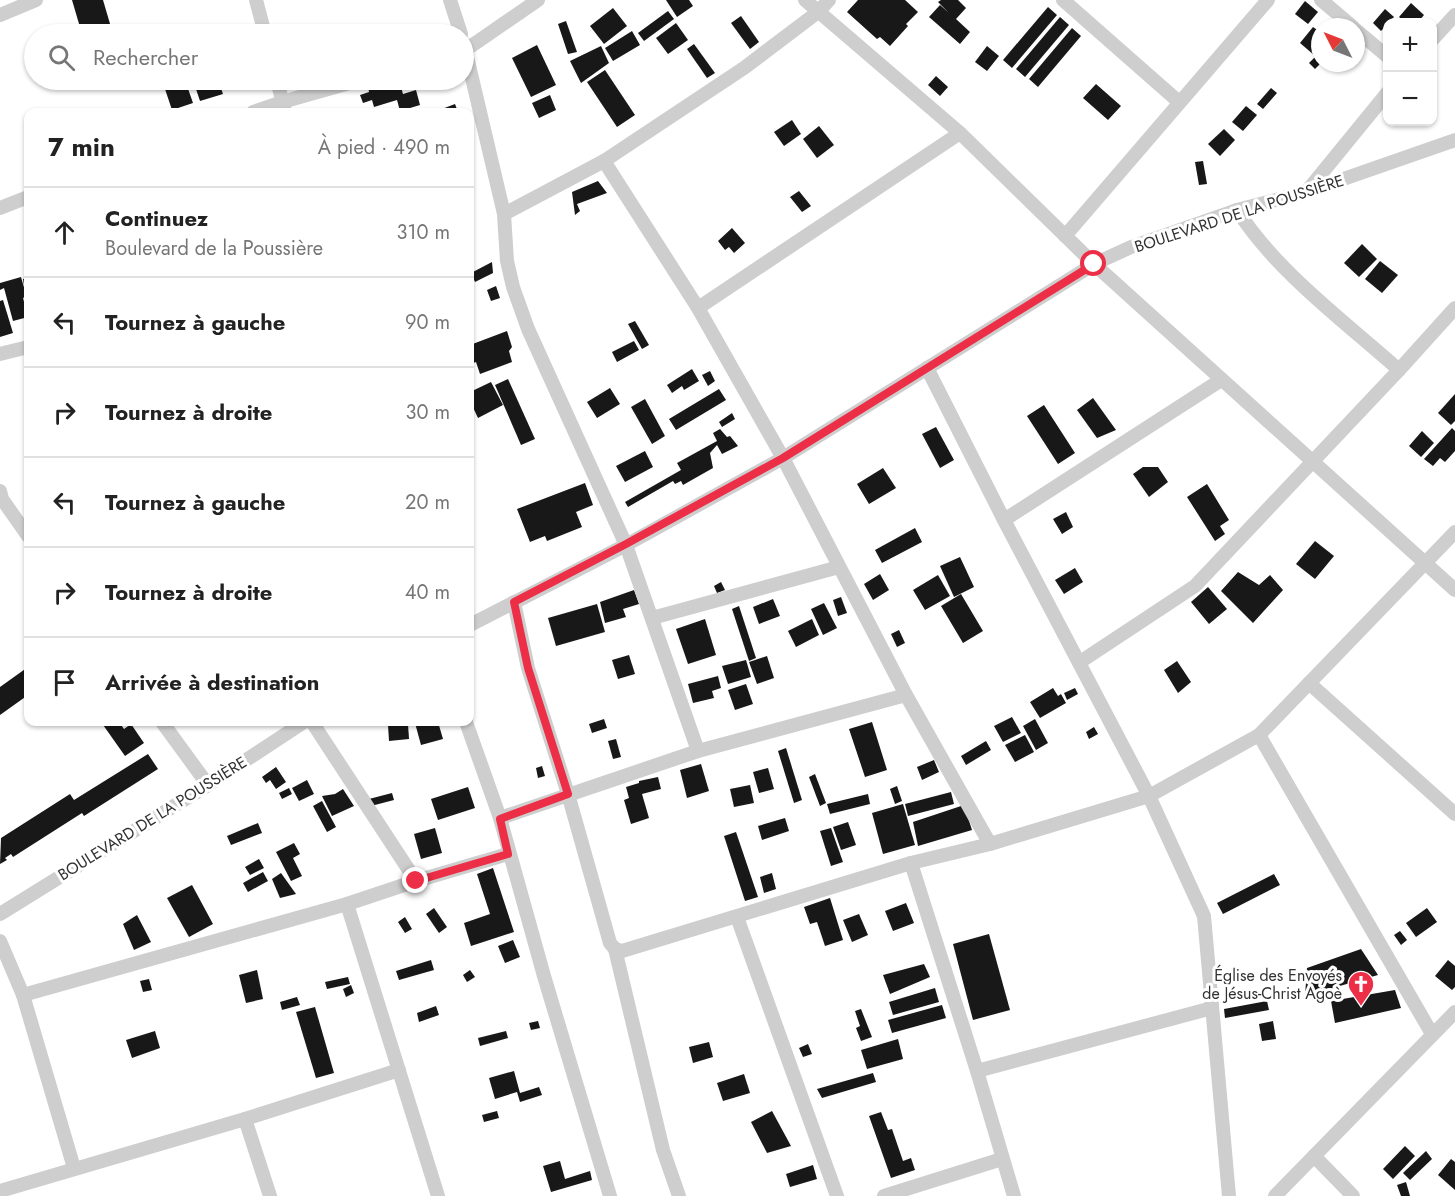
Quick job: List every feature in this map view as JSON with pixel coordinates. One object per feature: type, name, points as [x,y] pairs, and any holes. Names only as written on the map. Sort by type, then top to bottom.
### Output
[{"type":"street","points":[[0,15],[36,0]]},
{"type":"street","points":[[256,0],[262,24]]},
{"type":"street","points":[[450,0],[458,24]]},
{"type":"street","points":[[474,42],[538,0]]},
{"type":"street","points":[[805,0],[960,133],[1094,264],[1455,590]]},
{"type":"street","points":[[504,214],[604,161],[744,68],[818,12],[830,0]]},
{"type":"street","points":[[1064,0],[1179,102]]},
{"type":"street","points":[[1065,236],[1268,0]]},
{"type":"street","points":[[1321,0],[1342,18]]},
{"type":"street","points":[[1437,35],[1455,15]]},
{"type":"street","points":[[1365,38],[1383,53]]},
{"type":"street","points":[[280,90],[284,107],[332,90]]},
{"type":"street","points":[[474,90],[504,214],[507,261],[513,287],[528,329],[626,544],[698,751]]},
{"type":"street","points":[[1306,192],[1383,98]]},
{"type":"street","points":[[698,308],[960,133]]},
{"type":"street","name":"BOULEVARD DE LA POUSSIÈRE","points":[[474,623],[626,544],[783,458],[1094,264],[1131,247],[1237,210],[1306,192],[1455,140]]},
{"type":"street","points":[[604,161],[698,308],[783,458],[906,694],[990,844]]},
{"type":"street","points":[[0,208],[24,199]]},
{"type":"street","points":[[1237,210],[1253,235],[1275,260],[1400,370]]},
{"type":"street","points":[[1080,662],[1195,586],[1400,370],[1455,308]]},
{"type":"street","points":[[0,354],[24,348]]},
{"type":"street","points":[[927,368],[1149,796],[1204,916],[1229,1196]]},
{"type":"street","points":[[1004,520],[1221,380]]},
{"type":"street","points":[[1,497],[24,530]]},
{"type":"street","points":[[615,949],[622,951],[911,863],[990,844],[1149,796],[1258,735],[1455,532]]},
{"type":"street","points":[[652,618],[839,567]]},
{"type":"street","points":[[514,602],[528,668],[568,794],[610,943],[615,949],[663,1150],[679,1196]]},
{"type":"street","points":[[1309,683],[1455,814]]},
{"type":"street","points":[[500,819],[698,751],[906,694]]},
{"type":"street","points":[[165,726],[208,784]]},
{"type":"street","name":"BOULEVARD DE LA POUSSIÈRE","points":[[0,914],[298,726]]},
{"type":"street","points":[[315,726],[416,881]]},
{"type":"street","points":[[467,726],[500,819],[508,854],[610,1196]]},
{"type":"street","points":[[1258,735],[1432,1034]]},
{"type":"street","points":[[23,995],[347,904],[508,854]]},
{"type":"street","points":[[911,863],[1014,1196]]},
{"type":"street","points":[[347,904],[438,1196]]},
{"type":"street","points":[[737,917],[837,1196]]},
{"type":"street","points":[[0,941],[23,995],[74,1168]]},
{"type":"street","points":[[977,1071],[1212,1008]]},
{"type":"street","points":[[1275,1196],[1455,1011]]},
{"type":"street","points":[[0,1191],[245,1119],[399,1070]]},
{"type":"street","points":[[245,1119],[270,1196]]},
{"type":"street","points":[[1314,1156],[1353,1196]]},
{"type":"street","points":[[884,1196],[1002,1159]]},
{"type":"building","points":[[72,0],[103,0],[110,24],[79,24]]},
{"type":"building","points":[[666,0],[689,0],[693,6],[677,17]]},
{"type":"building","points":[[858,0],[905,0],[918,12],[890,46],[880,37],[877,39],[847,12]]},
{"type":"building","points":[[958,0],[966,8],[956,19],[970,32],[960,44],[929,17],[940,5],[949,13],[938,2]]},
{"type":"building","points":[[1305,1],[1318,12],[1308,24],[1295,14]]},
{"type":"building","points":[[1411,3],[1424,15],[1421,18],[1399,17]]},
{"type":"building","points":[[1048,7],[1057,15],[1012,68],[1003,60]]},
{"type":"building","points":[[613,8],[627,26],[604,44],[590,26]]},
{"type":"building","points":[[1385,9],[1394,17],[1383,18],[1381,31],[1373,23]]},
{"type":"building","points":[[668,11],[674,19],[644,41],[638,33]]},
{"type":"building","points":[[741,16],[759,42],[750,49],[731,23]]},
{"type":"building","points":[[1060,17],[1069,25],[1025,77],[1016,69]]},
{"type":"building","points":[[566,21],[577,52],[568,54],[558,24]]},
{"type":"building","points":[[676,23],[688,40],[668,54],[656,38]]},
{"type":"building","points":[[1072,28],[1081,36],[1038,87],[1029,79]]},
{"type":"building","points":[[1311,29],[1311,52],[1300,43]]},
{"type":"building","points":[[632,31],[640,45],[613,61],[605,48]]},
{"type":"building","points":[[694,44],[715,73],[707,78],[687,49]]},
{"type":"building","points":[[537,45],[556,85],[531,97],[512,58]]},
{"type":"building","points":[[601,46],[609,63],[581,83],[570,61]]},
{"type":"building","points":[[987,46],[999,56],[987,71],[975,62]]},
{"type":"building","points":[[605,70],[635,115],[617,127],[587,82]]},
{"type":"building","points":[[936,76],[948,87],[940,96],[928,85]]},
{"type":"building","points":[[1096,84],[1121,106],[1108,120],[1083,98]]},
{"type":"building","points":[[1271,88],[1277,93],[1263,109],[1257,104]]},
{"type":"building","points":[[165,90],[188,90],[193,103],[171,108]]},
{"type":"building","points":[[196,90],[222,90],[223,94],[200,101]]},
{"type":"building","points":[[369,90],[402,90],[403,94],[416,90],[420,105],[399,108],[397,100],[374,107],[372,100],[363,103],[360,95],[369,92]]},
{"type":"building","points":[[550,95],[556,110],[539,118],[532,103]]},
{"type":"building","points":[[455,104],[456,108],[444,108]]},
{"type":"building","points":[[1246,106],[1257,115],[1243,131],[1232,122]]},
{"type":"building","points":[[792,120],[801,134],[784,146],[774,132]]},
{"type":"building","points":[[819,126],[834,145],[817,158],[803,139]]},
{"type":"building","points":[[1224,129],[1235,140],[1220,156],[1208,144]]},
{"type":"building","points":[[1203,161],[1207,184],[1199,185],[1195,162]]},
{"type":"building","points":[[598,181],[607,193],[577,204],[580,211],[575,215],[572,192]]},
{"type":"building","points":[[799,191],[811,206],[802,212],[790,197]]},
{"type":"building","points":[[732,228],[745,243],[734,253],[729,247],[725,250],[718,241]]},
{"type":"building","points":[[1362,244],[1377,259],[1359,277],[1344,263]]},
{"type":"building","points":[[1380,261],[1398,275],[1382,293],[1365,279]]},
{"type":"building","points":[[492,262],[493,273],[475,282],[474,271]]},
{"type":"building","points":[[21,277],[24,288],[24,318],[13,321],[4,288],[0,290],[0,283]]},
{"type":"building","points":[[496,286],[500,298],[491,301],[487,290]]},
{"type":"building","points":[[3,300],[13,333],[0,337],[0,301]]},
{"type":"building","points":[[635,321],[649,345],[642,349],[628,324]]},
{"type":"building","points":[[507,331],[512,347],[509,351],[512,362],[480,374],[476,362],[474,363],[474,343]]},
{"type":"building","points":[[634,341],[639,350],[617,362],[612,352]]},
{"type":"building","points":[[692,369],[699,381],[684,390],[682,386],[672,393],[667,385]]},
{"type":"building","points":[[710,371],[715,381],[708,386],[702,375]]},
{"type":"building","points":[[508,379],[535,439],[521,445],[495,385]]},
{"type":"building","points":[[491,382],[503,405],[478,418],[474,410],[474,390]]},
{"type":"building","points":[[610,388],[620,404],[597,418],[587,402]]},
{"type":"building","points":[[719,389],[726,400],[676,430],[669,419]]},
{"type":"building","points":[[1455,394],[1455,421],[1451,425],[1438,413]]},
{"type":"building","points":[[1093,398],[1116,430],[1097,438],[1077,410]]},
{"type":"building","points":[[645,399],[665,436],[652,444],[631,407]]},
{"type":"building","points":[[1044,405],[1075,453],[1058,464],[1027,416]]},
{"type":"building","points":[[732,413],[735,419],[722,427],[719,422]]},
{"type":"building","points":[[936,427],[954,460],[940,468],[922,434]]},
{"type":"building","points":[[1452,428],[1455,431],[1455,451],[1445,462],[1440,458],[1433,466],[1424,459]]},
{"type":"building","points":[[720,429],[738,446],[722,454],[717,445],[710,453],[713,468],[683,485],[681,481],[675,484],[673,481],[628,507],[625,502],[681,470],[677,463],[717,441],[713,433]]},
{"type":"building","points":[[1422,431],[1434,443],[1421,457],[1409,446]]},
{"type":"building","points":[[645,451],[653,467],[625,482],[616,466]]},
{"type":"building","points":[[1143,467],[1158,467],[1168,482],[1149,497],[1133,474]]},
{"type":"building","points":[[883,468],[896,488],[869,504],[857,484]]},
{"type":"building","points":[[585,483],[593,505],[576,512],[582,527],[547,541],[545,536],[530,542],[517,509]]},
{"type":"building","points":[[1207,484],[1229,520],[1220,526],[1225,534],[1215,541],[1187,497]]},
{"type":"building","points":[[1066,512],[1073,527],[1062,534],[1053,519]]},
{"type":"building","points":[[915,528],[922,542],[882,563],[875,550]]},
{"type":"building","points":[[1315,541],[1334,556],[1315,579],[1296,564]]},
{"type":"building","points":[[960,557],[974,587],[954,597],[940,566]]},
{"type":"building","points":[[1075,568],[1083,582],[1064,594],[1055,580]]},
{"type":"building","points":[[1238,572],[1259,585],[1270,575],[1283,590],[1253,623],[1221,591]]},
{"type":"building","points":[[880,574],[889,590],[873,600],[864,584]]},
{"type":"building","points":[[938,575],[950,596],[925,610],[913,590]]},
{"type":"building","points":[[721,582],[725,590],[717,593],[714,586]]},
{"type":"building","points":[[1208,587],[1227,609],[1209,624],[1191,602]]},
{"type":"building","points":[[634,590],[639,604],[623,609],[626,617],[605,623],[600,602]]},
{"type":"building","points":[[961,594],[983,631],[963,643],[941,606]]},
{"type":"building","points":[[841,597],[847,613],[838,616],[833,600]]},
{"type":"building","points":[[773,599],[780,616],[759,624],[753,607]]},
{"type":"building","points":[[824,603],[837,628],[823,635],[811,609]]},
{"type":"building","points":[[597,604],[605,632],[556,646],[548,618]]},
{"type":"building","points":[[739,606],[756,658],[749,661],[732,609]]},
{"type":"building","points":[[705,619],[716,655],[688,664],[676,629]]},
{"type":"building","points":[[812,619],[819,635],[796,647],[788,631]]},
{"type":"building","points":[[899,630],[905,643],[897,647],[891,634]]},
{"type":"building","points":[[629,655],[635,674],[618,679],[612,660]]},
{"type":"building","points":[[767,656],[774,678],[757,684],[749,662]]},
{"type":"building","points":[[746,660],[751,677],[728,684],[722,666]]},
{"type":"building","points":[[1177,661],[1191,682],[1178,693],[1164,670]]},
{"type":"building","points":[[24,670],[24,698],[0,715],[0,687]]},
{"type":"building","points":[[718,676],[721,688],[712,691],[714,698],[693,703],[688,684]]},
{"type":"building","points":[[746,684],[753,704],[735,710],[728,690]]},
{"type":"building","points":[[1053,688],[1058,696],[1061,694],[1066,703],[1040,718],[1030,702]]},
{"type":"building","points":[[1075,688],[1078,694],[1067,700],[1064,693]]},
{"type":"building","points":[[1012,717],[1021,733],[1003,742],[994,726]]},
{"type":"building","points":[[604,719],[607,728],[592,733],[589,724]]},
{"type":"building","points":[[1035,719],[1048,743],[1036,750],[1023,726]]},
{"type":"building","points":[[872,722],[887,770],[865,777],[849,729]]},
{"type":"building","points":[[104,726],[122,726],[124,729],[132,726],[144,743],[125,756]]},
{"type":"building","points":[[388,726],[408,726],[409,739],[389,741]]},
{"type":"building","points":[[416,726],[439,726],[443,739],[421,745]]},
{"type":"building","points":[[1094,727],[1098,734],[1089,739],[1086,732]]},
{"type":"building","points":[[1025,735],[1034,752],[1015,762],[1005,745]]},
{"type":"building","points":[[616,739],[621,757],[613,759],[608,741]]},
{"type":"building","points":[[986,741],[991,750],[966,765],[961,756]]},
{"type":"building","points":[[786,748],[802,800],[794,803],[778,751]]},
{"type":"building","points":[[148,754],[158,769],[84,816],[82,813],[13,857],[11,854],[0,864],[1,838],[70,794],[74,800]]},
{"type":"building","points":[[934,760],[939,772],[922,780],[917,767]]},
{"type":"building","points":[[701,764],[709,791],[687,798],[680,770]]},
{"type":"building","points":[[542,766],[545,776],[538,778],[536,768]]},
{"type":"building","points":[[276,767],[286,782],[276,789],[270,780],[266,783],[262,777]]},
{"type":"building","points":[[768,768],[774,789],[759,793],[753,772]]},
{"type":"building","points":[[815,774],[826,803],[820,806],[809,777]]},
{"type":"building","points":[[658,777],[661,789],[642,794],[649,818],[631,824],[624,800],[629,798],[626,787],[639,783],[639,781]]},
{"type":"building","points":[[307,780],[314,794],[299,801],[292,788]]},
{"type":"building","points":[[750,785],[754,803],[734,807],[730,789]]},
{"type":"building","points":[[897,786],[902,801],[895,804],[890,789]]},
{"type":"building","points":[[468,787],[475,808],[438,820],[431,799]]},
{"type":"building","points":[[289,788],[292,794],[282,799],[279,793]]},
{"type":"building","points":[[343,789],[354,806],[332,816],[322,796],[335,794]]},
{"type":"building","points":[[951,792],[954,804],[908,816],[905,804]]},
{"type":"building","points":[[392,793],[394,800],[371,806],[369,799]]},
{"type":"building","points":[[868,794],[870,804],[830,814],[827,804]]},
{"type":"building","points":[[322,801],[336,827],[327,832],[313,806]]},
{"type":"building","points":[[903,804],[915,845],[883,854],[872,813]]},
{"type":"building","points":[[964,805],[972,830],[918,846],[913,822]]},
{"type":"building","points":[[785,818],[789,831],[762,840],[758,826]]},
{"type":"building","points":[[848,822],[856,845],[841,850],[833,827]]},
{"type":"building","points":[[258,823],[262,833],[231,845],[227,836]]},
{"type":"building","points":[[435,828],[442,853],[421,859],[414,834]]},
{"type":"building","points":[[831,828],[843,862],[831,866],[820,831]]},
{"type":"building","points":[[736,832],[758,897],[745,901],[724,836]]},
{"type":"building","points":[[294,843],[300,854],[293,858],[302,876],[291,881],[276,852]]},
{"type":"building","points":[[259,859],[264,868],[250,875],[245,867]]},
{"type":"building","points":[[493,868],[514,932],[471,946],[464,923],[490,914],[477,874]]},
{"type":"building","points":[[263,872],[268,881],[248,892],[243,883]]},
{"type":"building","points":[[281,873],[296,894],[280,898],[272,879]]},
{"type":"building","points":[[772,873],[776,889],[764,893],[760,877]]},
{"type":"building","points":[[1274,874],[1280,885],[1223,914],[1217,903]]},
{"type":"building","points":[[192,885],[213,924],[189,937],[167,898]]},
{"type":"building","points":[[830,898],[843,940],[825,946],[817,922],[810,924],[804,907]]},
{"type":"building","points":[[906,903],[914,923],[893,931],[885,911]]},
{"type":"building","points":[[434,908],[447,927],[439,933],[426,914]]},
{"type":"building","points":[[1427,908],[1437,922],[1416,937],[1406,923]]},
{"type":"building","points":[[859,914],[868,935],[852,942],[843,920]]},
{"type":"building","points":[[137,915],[151,942],[134,950],[123,924]]},
{"type":"building","points":[[405,917],[412,929],[405,933],[398,922]]},
{"type":"building","points":[[1400,931],[1407,940],[1401,945],[1394,935]]},
{"type":"building","points":[[989,934],[1010,1010],[973,1020],[953,944]]},
{"type":"building","points":[[513,940],[520,957],[505,963],[498,946]]},
{"type":"building","points":[[1361,949],[1378,975],[1305,996],[1307,968]]},
{"type":"building","points":[[431,960],[434,970],[399,980],[396,971]]},
{"type":"building","points":[[1448,960],[1455,966],[1455,987],[1452,990],[1435,976]]},
{"type":"building","points":[[924,964],[930,977],[890,994],[883,975]]},
{"type":"building","points":[[257,970],[263,999],[246,1003],[239,975]]},
{"type":"building","points":[[470,970],[475,977],[467,982],[463,975]]},
{"type":"building","points":[[348,977],[350,984],[327,989],[325,982]]},
{"type":"building","points":[[149,979],[152,990],[143,992],[140,981]]},
{"type":"building","points":[[351,985],[354,993],[346,997],[343,989]]},
{"type":"building","points":[[935,988],[939,1002],[893,1015],[889,1002]]},
{"type":"building","points":[[1395,990],[1401,1008],[1335,1023],[1331,1001]]},
{"type":"building","points":[[297,997],[300,1005],[282,1010],[280,1002]]},
{"type":"building","points":[[1267,1001],[1269,1010],[1225,1018],[1224,1009]]},
{"type":"building","points":[[942,1005],[946,1018],[892,1033],[888,1020]]},
{"type":"building","points":[[436,1006],[439,1015],[419,1022],[417,1013]]},
{"type":"building","points":[[315,1007],[334,1073],[316,1078],[296,1012]]},
{"type":"building","points":[[861,1009],[872,1037],[861,1041],[856,1028],[860,1026],[855,1011]]},
{"type":"building","points":[[538,1021],[540,1028],[531,1030],[529,1023]]},
{"type":"building","points":[[1273,1021],[1276,1039],[1262,1041],[1259,1024]]},
{"type":"building","points":[[155,1031],[160,1048],[132,1058],[126,1040]]},
{"type":"building","points":[[506,1031],[508,1038],[480,1046],[478,1038]]},
{"type":"building","points":[[898,1039],[903,1059],[867,1069],[861,1050]]},
{"type":"building","points":[[709,1042],[713,1057],[693,1063],[689,1047]]},
{"type":"building","points":[[808,1044],[812,1054],[803,1057],[799,1048]]},
{"type":"building","points":[[514,1071],[520,1093],[539,1087],[542,1095],[520,1102],[517,1092],[495,1099],[489,1078]]},
{"type":"building","points":[[873,1073],[876,1082],[822,1098],[817,1089]]},
{"type":"building","points":[[744,1074],[750,1093],[723,1101],[717,1083]]},
{"type":"building","points":[[497,1111],[499,1118],[484,1122],[482,1115]]},
{"type":"building","points":[[772,1111],[791,1146],[767,1153],[751,1122]]},
{"type":"building","points":[[881,1112],[888,1130],[892,1129],[903,1161],[911,1158],[915,1170],[891,1178],[869,1116]]},
{"type":"building","points":[[1405,1146],[1415,1156],[1393,1179],[1383,1169]]},
{"type":"building","points":[[1426,1151],[1432,1159],[1410,1180],[1403,1173]]},
{"type":"building","points":[[1451,1159],[1455,1162],[1455,1190],[1438,1175]]},
{"type":"building","points":[[560,1161],[565,1179],[590,1171],[592,1180],[551,1192],[543,1166]]},
{"type":"building","points":[[813,1165],[817,1179],[790,1187],[786,1174]]},
{"type":"building","points":[[1406,1182],[1410,1196],[1401,1196],[1397,1185]]},
{"type":"place","name":"Église des Envoyés de Jésus-Christ Agoè","points":[[1361,1007]]},
{"type":"route","points":[[416,881],[508,854],[500,819],[568,794],[528,668],[514,602],[783,458],[1094,264]]}]
